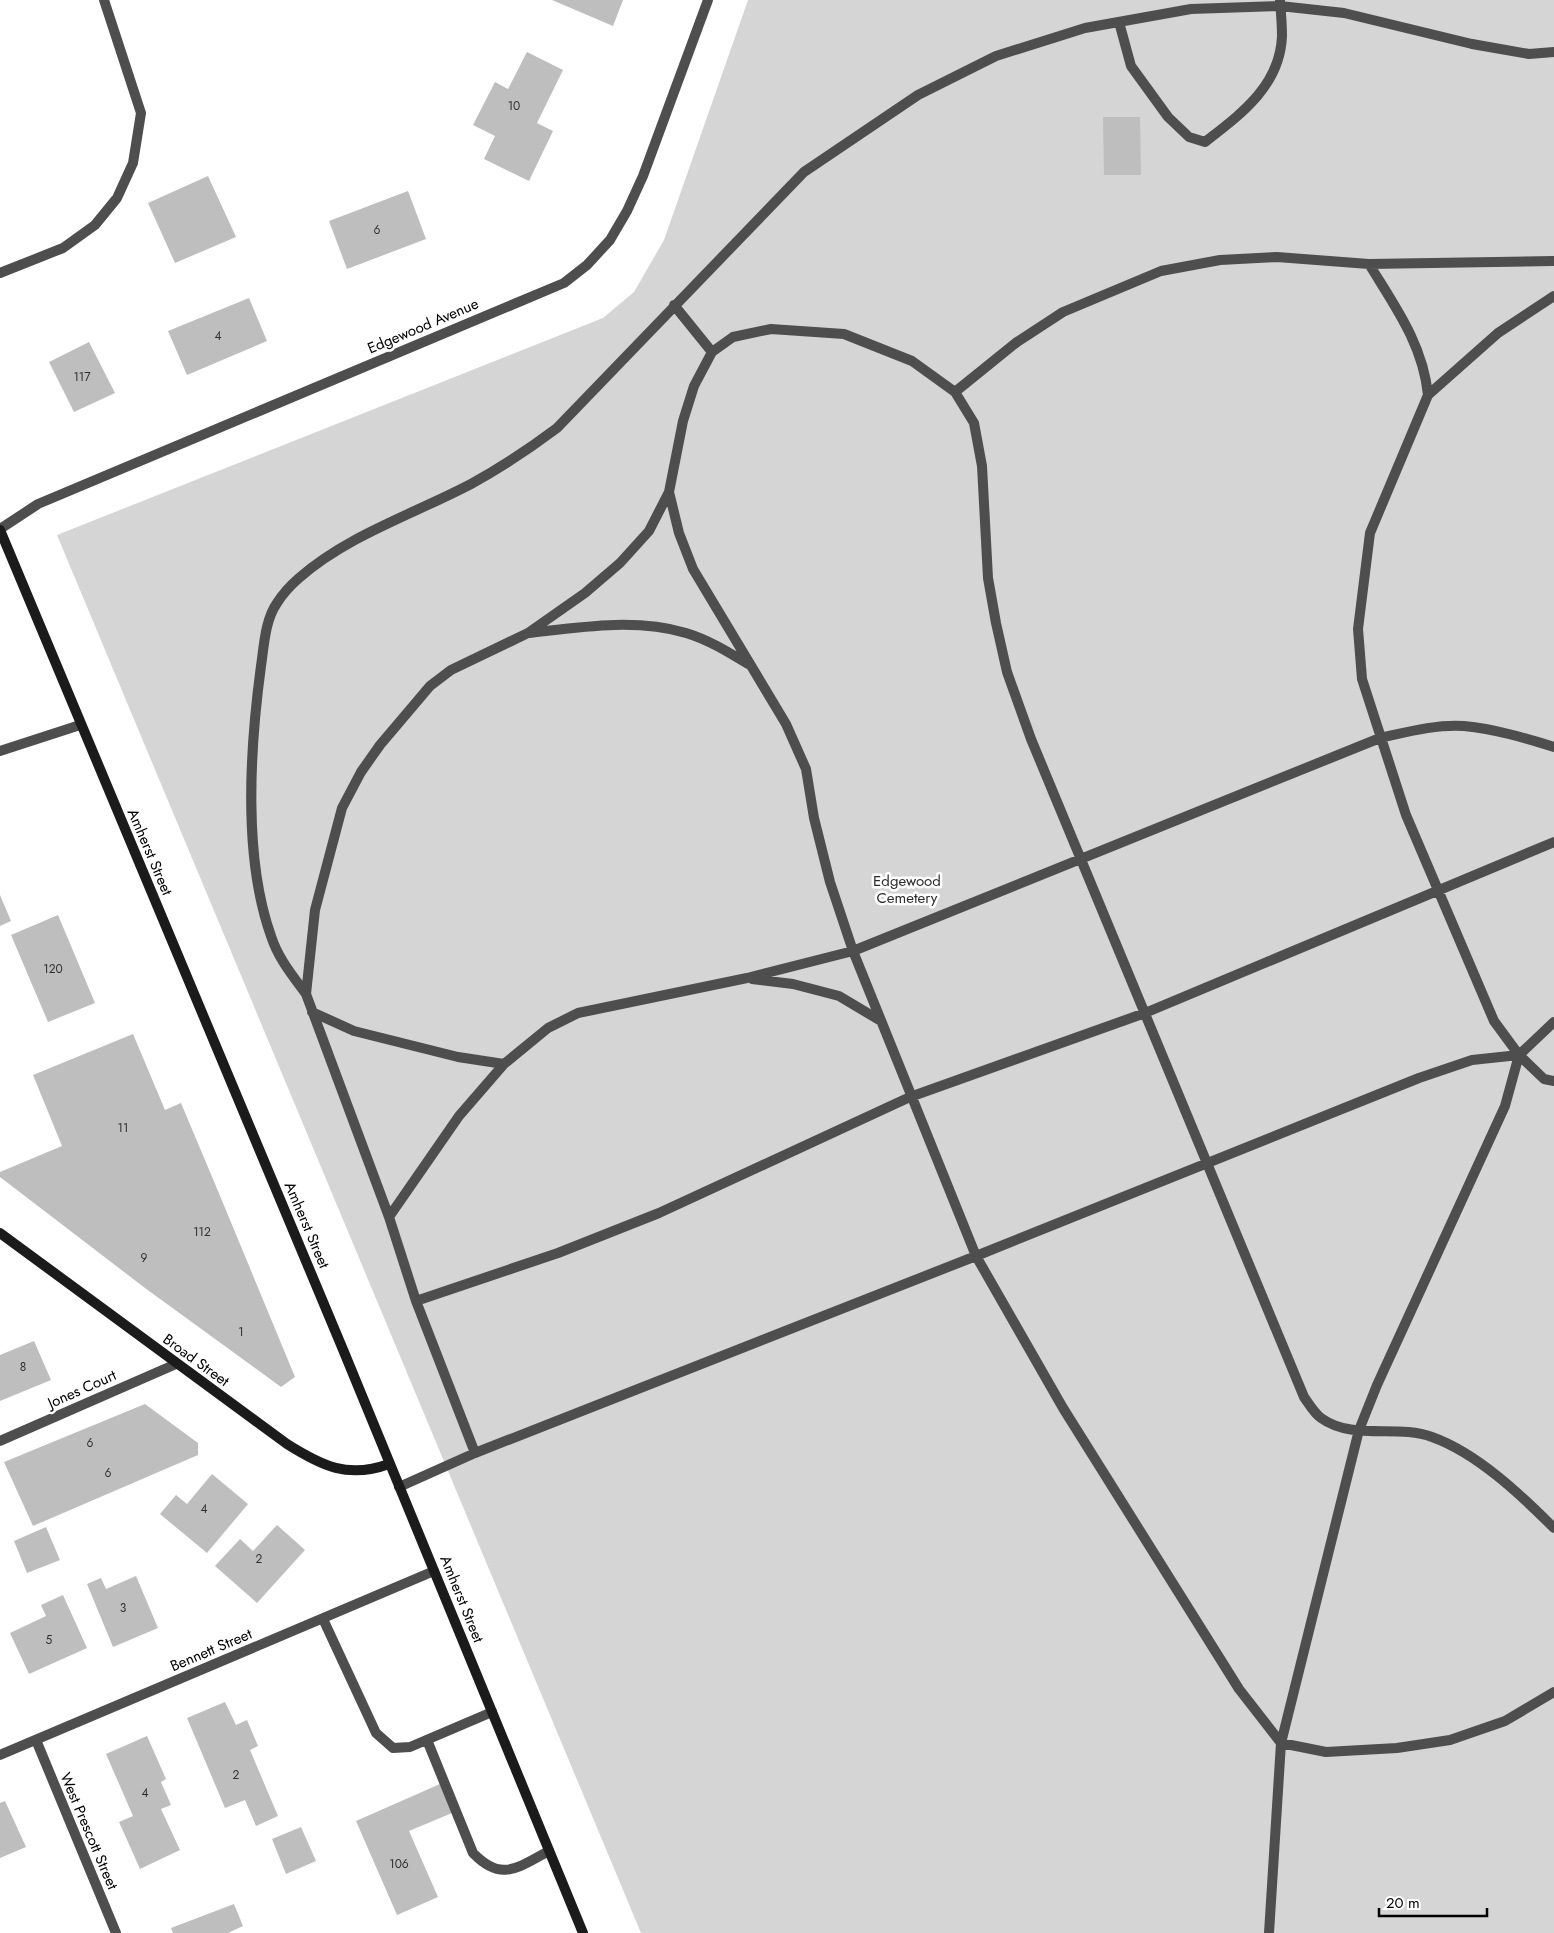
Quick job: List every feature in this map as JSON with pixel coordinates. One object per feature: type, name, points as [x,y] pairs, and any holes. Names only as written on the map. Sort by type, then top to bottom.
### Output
[{"type":"main road","name":"Amherst Street","points":[[0,529],[434,1571],[582,1933]]},
{"type":"main road","name":"Broad Street","points":[[0,1234],[176,1364],[310,1459],[341,1470],[358,1471],[389,1464]]},
{"type":"street","points":[[0,273],[63,248],[95,225],[117,198],[133,164],[141,113],[104,0]]},
{"type":"street","name":"Edgewood Avenue","points":[[0,529],[38,504],[564,283],[587,265],[610,240],[626,211],[643,176],[708,0]]},
{"type":"street","points":[[1119,22],[1131,66],[1168,117],[1189,137],[1205,142],[1245,111],[1266,87],[1279,52],[1282,37],[1280,3]]},
{"type":"street","points":[[475,1453],[416,1301],[389,1217],[306,994],[284,965],[270,936],[256,878],[252,801],[255,720],[266,634],[276,604],[298,578],[327,556],[471,484],[519,457],[557,428],[804,172],[918,95],[996,56],[1085,28],[1191,9],[1280,3],[1344,12],[1472,44],[1529,54],[1554,52]]},
{"type":"street","points":[[955,392],[1017,342],[1063,312],[1161,271],[1220,260],[1276,257],[1369,264],[1554,261]]},
{"type":"street","points":[[1369,264],[1413,336],[1426,376],[1428,395]]},
{"type":"street","points":[[1554,296],[1498,333],[1428,395],[1370,533],[1358,629],[1362,679],[1406,815],[1437,891],[1494,1022],[1519,1055],[1544,1079],[1554,1081]]},
{"type":"street","points":[[674,305],[712,352]]},
{"type":"street","points":[[306,994],[317,902],[342,808],[361,772],[385,738],[430,686],[451,670],[528,633],[585,593],[620,563],[649,531],[669,492],[683,422],[694,386],[712,352],[732,337],[771,329],[844,334],[912,361],[955,392],[974,424],[982,466],[988,578],[1007,672],[1031,739],[1304,1397],[1320,1417],[1338,1427],[1359,1430],[1399,1430],[1431,1436],[1459,1448],[1535,1509],[1554,1528]]},
{"type":"street","points":[[669,492],[679,534],[693,569],[786,724],[806,769],[814,818],[830,882],[853,951],[910,1097],[976,1256],[1063,1408],[1239,1689],[1281,1743],[1326,1752],[1397,1748],[1450,1740],[1505,1721],[1554,1692]]},
{"type":"street","points":[[528,633],[605,624],[650,627],[685,633],[718,646],[750,665]]},
{"type":"street","points":[[0,751],[80,724]]},
{"type":"street","points":[[389,1217],[459,1116],[504,1064],[548,1028],[578,1013],[746,978],[853,951],[1380,738],[1414,730],[1463,726],[1518,736],[1554,747]]},
{"type":"street","points":[[416,1301],[558,1253],[659,1213],[910,1097],[1145,1013],[1554,842]]},
{"type":"street","points":[[746,978],[793,984],[839,996],[881,1021]]},
{"type":"street","points":[[312,1012],[354,1031],[458,1057],[504,1064]]},
{"type":"street","points":[[1269,1933],[1281,1743],[1359,1430],[1504,1106],[1519,1055],[1554,1022]]},
{"type":"street","points":[[399,1487],[475,1453],[976,1256],[1436,1072],[1472,1060],[1519,1055]]},
{"type":"street","name":"Jones Court","points":[[0,1441],[176,1364]]},
{"type":"street","name":"Bennett Street","points":[[0,1755],[434,1571]]},
{"type":"street","points":[[323,1618],[376,1733],[393,1748],[410,1747],[492,1712]]},
{"type":"street","name":"West Prescott Street","points":[[36,1740],[116,1933]]},
{"type":"street","points":[[427,1740],[473,1853],[482,1862],[496,1871],[510,1871],[549,1851]]},
{"type":"green space","name":"Edgewood Cemetery","points":[[748,0],[1554,0],[1554,1933],[641,1933],[57,535],[603,318],[634,292],[664,240]]},
{"type":"building","points":[[552,0],[623,0],[613,26]]},
{"type":"building","points":[[527,52],[563,70],[537,123],[553,131],[529,181],[484,159],[495,136],[473,125],[495,82],[508,89]]},
{"type":"building","points":[[1103,117],[1140,117],[1141,175],[1104,175]]},
{"type":"building","points":[[208,176],[236,237],[175,263],[148,203]]},
{"type":"building","points":[[408,191],[426,239],[347,269],[329,221]]},
{"type":"building","points":[[249,298],[267,341],[187,375],[168,331]]},
{"type":"building","points":[[89,342],[115,393],[74,412],[49,362]]},
{"type":"building","points":[[0,895],[11,921],[0,926]]},
{"type":"building","points":[[58,915],[95,1003],[48,1022],[11,935]]},
{"type":"building","points":[[133,1034],[165,1110],[181,1103],[218,1191],[295,1377],[281,1387],[145,1288],[0,1177],[0,1172],[62,1146],[33,1075]]},
{"type":"building","points":[[34,1341],[51,1380],[0,1401],[0,1355]]},
{"type":"building","points":[[145,1404],[198,1443],[198,1455],[33,1526],[4,1462]]},
{"type":"building","points":[[212,1474],[248,1504],[207,1553],[160,1514],[176,1495],[187,1504]]},
{"type":"building","points":[[277,1525],[305,1550],[257,1603],[215,1566],[240,1539],[253,1551]]},
{"type":"building","points":[[46,1527],[60,1560],[27,1573],[14,1541]]},
{"type":"building","points":[[136,1576],[158,1628],[113,1647],[87,1584],[101,1578],[106,1589]]},
{"type":"building","points":[[63,1595],[87,1648],[29,1674],[10,1633],[46,1616],[41,1605]]},
{"type":"building","points":[[225,1702],[236,1725],[247,1720],[258,1746],[250,1750],[278,1816],[256,1826],[245,1800],[225,1808],[187,1718]]},
{"type":"building","points":[[147,1736],[166,1779],[161,1782],[171,1805],[161,1809],[180,1850],[140,1869],[119,1822],[133,1816],[106,1754]]},
{"type":"building","points":[[440,1784],[452,1813],[409,1831],[438,1897],[397,1915],[356,1821]]},
{"type":"building","points":[[5,1801],[26,1847],[0,1858],[0,1803]]},
{"type":"building","points":[[301,1827],[316,1861],[286,1874],[272,1839]]},
{"type":"building","points":[[234,1904],[243,1926],[228,1933],[173,1933],[171,1928]]}]
